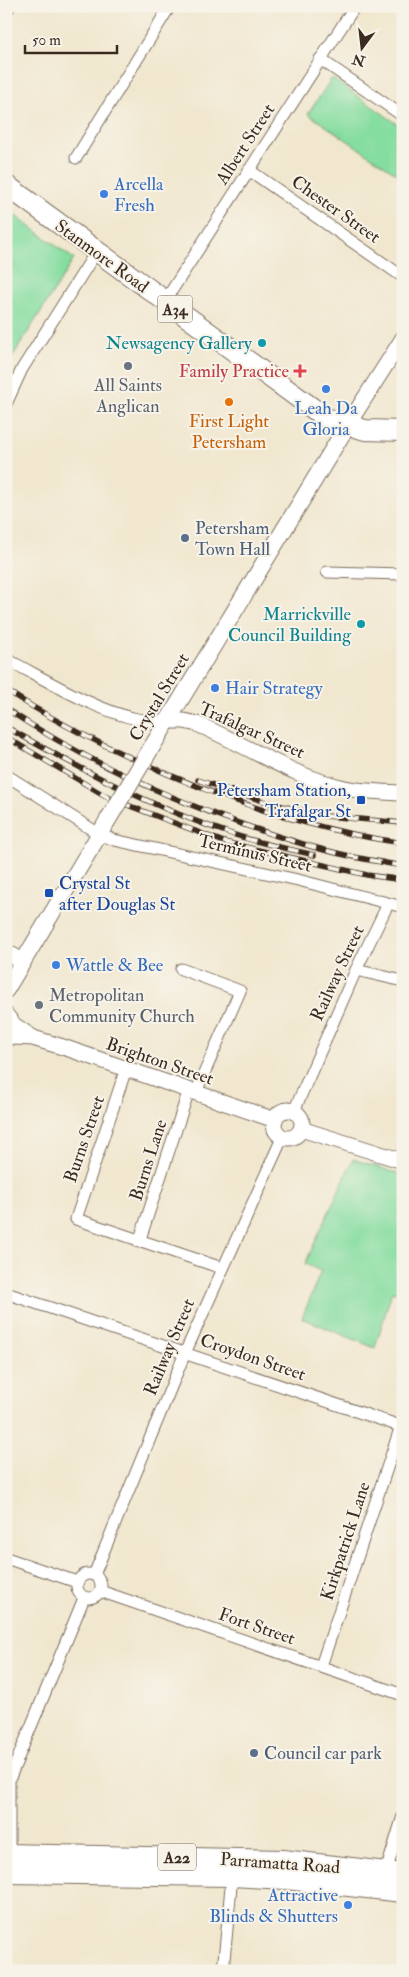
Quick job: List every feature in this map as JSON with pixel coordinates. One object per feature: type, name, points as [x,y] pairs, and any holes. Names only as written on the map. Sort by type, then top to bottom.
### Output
[{"type":"highway","name":"Stanmore Road","points":[[6,185],[326,418],[347,426]]},
{"type":"highway","name":"A34","points":[[347,426],[369,431],[403,431]]},
{"type":"highway","name":"Parramatta Road","points":[[7,1860],[283,1860],[394,1873]]},
{"type":"highway","name":"Parramatta Road","points":[[7,1860],[286,1879],[403,1892]]},
{"type":"main road","name":"Crystal Street","points":[[6,990],[347,426]]},
{"type":"main road","points":[[6,952],[23,962]]},
{"type":"street","points":[[6,12],[10,6]]},
{"type":"street","points":[[76,158],[170,6]]},
{"type":"street","name":"Albert Street","points":[[165,301],[355,6]]},
{"type":"street","points":[[320,58],[403,116]]},
{"type":"street","name":"Chester Street","points":[[249,170],[403,277]]},
{"type":"street","points":[[6,404],[22,369],[96,252]]},
{"type":"street","points":[[347,426],[403,338]]},
{"type":"street","points":[[328,572],[403,574]]},
{"type":"street","name":"Trafalgar Street","points":[[6,659],[79,696],[120,714],[143,720],[184,721],[197,724],[271,761],[336,786],[359,790],[403,793]]},
{"type":"street","name":"Terminus Street","points":[[6,775],[134,846],[178,853],[298,880],[403,907]]},
{"type":"street","name":"Railway Street","points":[[294,1111],[356,970],[388,904]]},
{"type":"street","name":"Burns Lane","points":[[140,1242],[192,1091],[240,991],[182,969]]},
{"type":"street","points":[[356,970],[403,981]]},
{"type":"street","name":"Brighton Street","points":[[6,1015],[14,1025],[33,1038]]},
{"type":"street","name":"Brighton Street","points":[[6,1034],[14,1037],[33,1038],[275,1120]]},
{"type":"street","name":"Burns Street","points":[[126,1069],[76,1219],[140,1242]]},
{"type":"street","points":[[282,1111],[294,1111],[302,1121],[301,1129],[299,1133],[291,1137],[283,1136],[277,1131],[275,1120],[282,1111]]},
{"type":"street","points":[[301,1129],[403,1161]]},
{"type":"street","name":"Railway Street","points":[[94,1575],[185,1353],[283,1136]]},
{"type":"street","points":[[140,1242],[222,1268]]},
{"type":"street","name":"Croydon Street","points":[[6,1293],[402,1427]]},
{"type":"street","name":"Kirkpatrick Lane","points":[[322,1666],[402,1427]]},
{"type":"street","points":[[6,1558],[77,1582]]},
{"type":"street","points":[[94,1575],[100,1580],[100,1591],[92,1598],[84,1598],[77,1590],[77,1582],[82,1576],[94,1575]]},
{"type":"street","name":"Fort Street","points":[[100,1591],[403,1695]]},
{"type":"street","points":[[7,1860],[9,1780],[84,1598]]},
{"type":"street","points":[[394,1873],[403,1816]]},
{"type":"street","points":[[223,1971],[232,1876]]},
{"type":"green space","points":[[332,78],[403,128],[403,178],[308,114]]},
{"type":"green space","points":[[9,211],[74,259],[6,367],[6,216]]},
{"type":"green space","points":[[353,1159],[403,1175],[403,1294],[392,1291],[375,1348],[302,1318],[321,1271],[305,1264]]},
{"type":"railway","points":[[6,690],[37,710],[86,736],[200,788],[300,821],[334,830],[403,843]]},
{"type":"railway","points":[[6,709],[76,751],[187,803],[264,832],[315,848],[403,866]]},
{"type":"railway","points":[[6,727],[141,798],[197,822],[237,836],[314,855]]},
{"type":"railway","points":[[6,737],[109,798],[224,842],[367,875],[403,880]]},
{"type":"railway","points":[[198,780],[269,803],[326,816],[403,823]]},
{"type":"place","name":"Arcella Fresh","points":[[104,194]]},
{"type":"place","name":"Newsagency Gallery","points":[[262,343]]},
{"type":"place","name":"All Saints Anglican","points":[[128,366]]},
{"type":"place","name":"Family Practice","points":[[300,371]]},
{"type":"place","name":"Leah Da Gloria","points":[[326,389]]},
{"type":"place","name":"First Light Petersham","points":[[229,402]]},
{"type":"place","name":"Petersham Town Hall","points":[[185,538]]},
{"type":"place","name":"Marrickville Council Building","points":[[361,624]]},
{"type":"place","name":"Hair Strategy","points":[[215,688]]},
{"type":"place","name":"Petersham Station, Trafalgar St","points":[[361,800]]},
{"type":"place","name":"Crystal St after Douglas St","points":[[49,893]]},
{"type":"place","name":"Wattle & Bee","points":[[56,965]]},
{"type":"place","name":"Metropolitan Community Church","points":[[39,1005]]},
{"type":"place","name":"Council car park","points":[[254,1753]]},
{"type":"place","name":"Attractive Blinds & Shutters","points":[[348,1905]]}]
